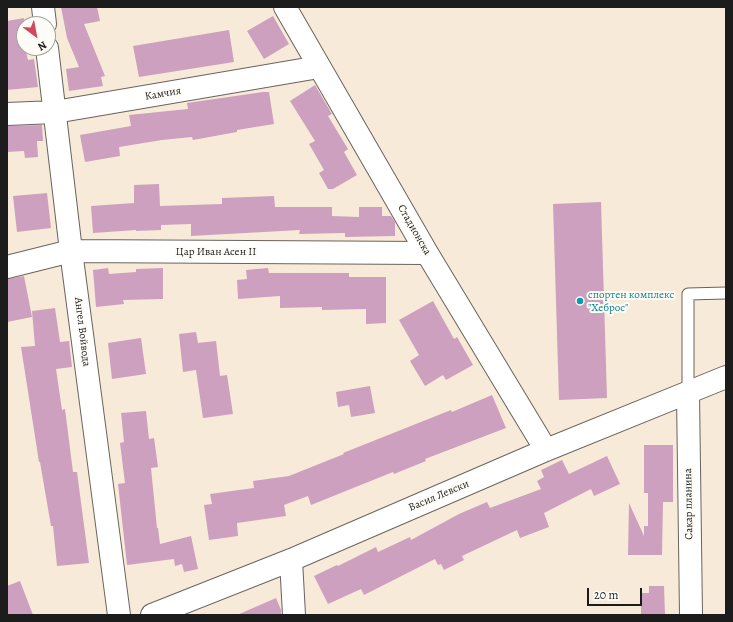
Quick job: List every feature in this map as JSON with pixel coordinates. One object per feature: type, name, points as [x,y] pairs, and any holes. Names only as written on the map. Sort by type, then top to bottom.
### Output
[{"type":"street","name":"Стадионска","points":[[285,7],[427,253],[546,450]]},
{"type":"street","name":"Ангел Войвода","points":[[48,56],[71,251],[119,615]]},
{"type":"street","name":"Камчия","points":[[7,114],[55,112],[319,68]]},
{"type":"street","name":"Цар Иван Асен II","points":[[7,267],[71,251],[427,253]]},
{"type":"street","name":"Васил Левски","points":[[152,615],[291,560],[546,450],[688,394],[726,377]]},
{"type":"street","name":"Сакар планина","points":[[688,394],[691,615]]},
{"type":"street","points":[[291,560],[294,615]]},
{"type":"lane","points":[[688,394],[688,294],[726,293]]},
{"type":"building","points":[[61,7],[97,7],[100,21],[84,24],[105,76],[101,77],[103,86],[69,91],[66,69],[79,67],[67,38]]},
{"type":"building","points":[[273,16],[289,44],[264,59],[247,31]]},
{"type":"building","points":[[16,19],[16,56],[27,56],[28,60],[34,59],[38,87],[7,90],[7,21]]},
{"type":"building","points":[[229,30],[234,62],[139,77],[133,46]]},
{"type":"building","points":[[315,85],[332,114],[328,116],[348,149],[344,152],[357,175],[333,189],[328,189],[319,173],[324,170],[309,144],[315,141],[290,101]]},
{"type":"building","points":[[269,92],[274,124],[237,130],[237,132],[193,140],[192,137],[119,147],[120,156],[85,162],[80,135],[131,126],[129,115],[188,109],[187,103]]},
{"type":"building","points":[[42,125],[43,141],[37,141],[38,157],[25,158],[24,151],[7,152],[7,126]]},
{"type":"building","points":[[159,184],[160,206],[222,204],[222,198],[274,196],[275,207],[332,207],[332,216],[359,217],[359,207],[382,207],[382,216],[391,216],[395,222],[395,236],[345,237],[345,233],[299,234],[300,230],[191,236],[191,224],[161,225],[161,230],[93,233],[91,206],[134,203],[134,185]]},
{"type":"building","points":[[47,193],[51,228],[17,232],[13,196]]},
{"type":"building","name":"спортен комплекс \"Хеброс\"","points":[[601,202],[607,398],[559,400],[553,204]]},
{"type":"building","points":[[108,268],[109,274],[136,272],[136,269],[163,268],[163,299],[123,300],[124,304],[96,307],[93,270]]},
{"type":"building","points":[[268,268],[269,273],[349,273],[349,277],[386,277],[386,323],[366,324],[366,309],[322,310],[322,307],[280,308],[280,296],[238,299],[237,280],[247,279],[246,270]]},
{"type":"building","points":[[24,276],[32,317],[7,322],[7,279]]},
{"type":"building","points":[[433,301],[454,339],[457,337],[473,365],[446,380],[443,375],[425,386],[410,361],[419,355],[399,320]]},
{"type":"building","points":[[55,308],[60,342],[69,341],[72,367],[56,369],[62,410],[65,409],[73,472],[77,472],[89,563],[57,566],[53,526],[51,526],[39,462],[21,347],[35,346],[32,311]]},
{"type":"building","points":[[196,332],[198,343],[216,341],[220,376],[227,375],[233,414],[203,418],[196,370],[183,372],[179,334]]},
{"type":"building","points":[[141,338],[146,374],[112,379],[108,343]]},
{"type":"building","points":[[370,386],[375,413],[351,417],[349,405],[338,407],[336,392]]},
{"type":"building","points":[[492,395],[506,428],[425,459],[426,461],[394,474],[393,472],[311,505],[308,496],[284,505],[286,516],[237,523],[238,536],[209,540],[204,505],[212,504],[210,494],[254,488],[253,481],[289,476],[344,454],[343,453],[451,410],[452,412]]},
{"type":"building","points":[[146,411],[149,439],[154,438],[158,467],[151,468],[160,544],[191,536],[198,569],[184,572],[182,564],[175,566],[174,559],[127,565],[118,484],[125,483],[120,443],[124,442],[121,413]]},
{"type":"building","points":[[644,445],[673,445],[673,502],[663,502],[662,555],[628,555],[629,503],[644,536],[644,526],[648,526],[648,493],[644,493]]},
{"type":"building","points":[[607,456],[620,484],[594,496],[591,489],[544,513],[549,527],[520,538],[517,530],[462,556],[464,560],[444,570],[441,564],[438,565],[435,559],[364,595],[361,589],[328,604],[314,576],[376,547],[378,552],[410,537],[411,540],[459,514],[487,502],[490,508],[541,489],[537,481],[544,477],[541,470],[562,460],[569,474]]},
{"type":"building","points":[[20,581],[33,615],[7,615],[7,586]]},
{"type":"building","points":[[649,586],[664,586],[665,615],[641,615],[641,593],[649,593]]},
{"type":"building","points":[[276,598],[281,610],[281,615],[237,615]]},
{"type":"place","name":"спортен комплекс \"Хеброс\"","points":[[580,301]]}]
